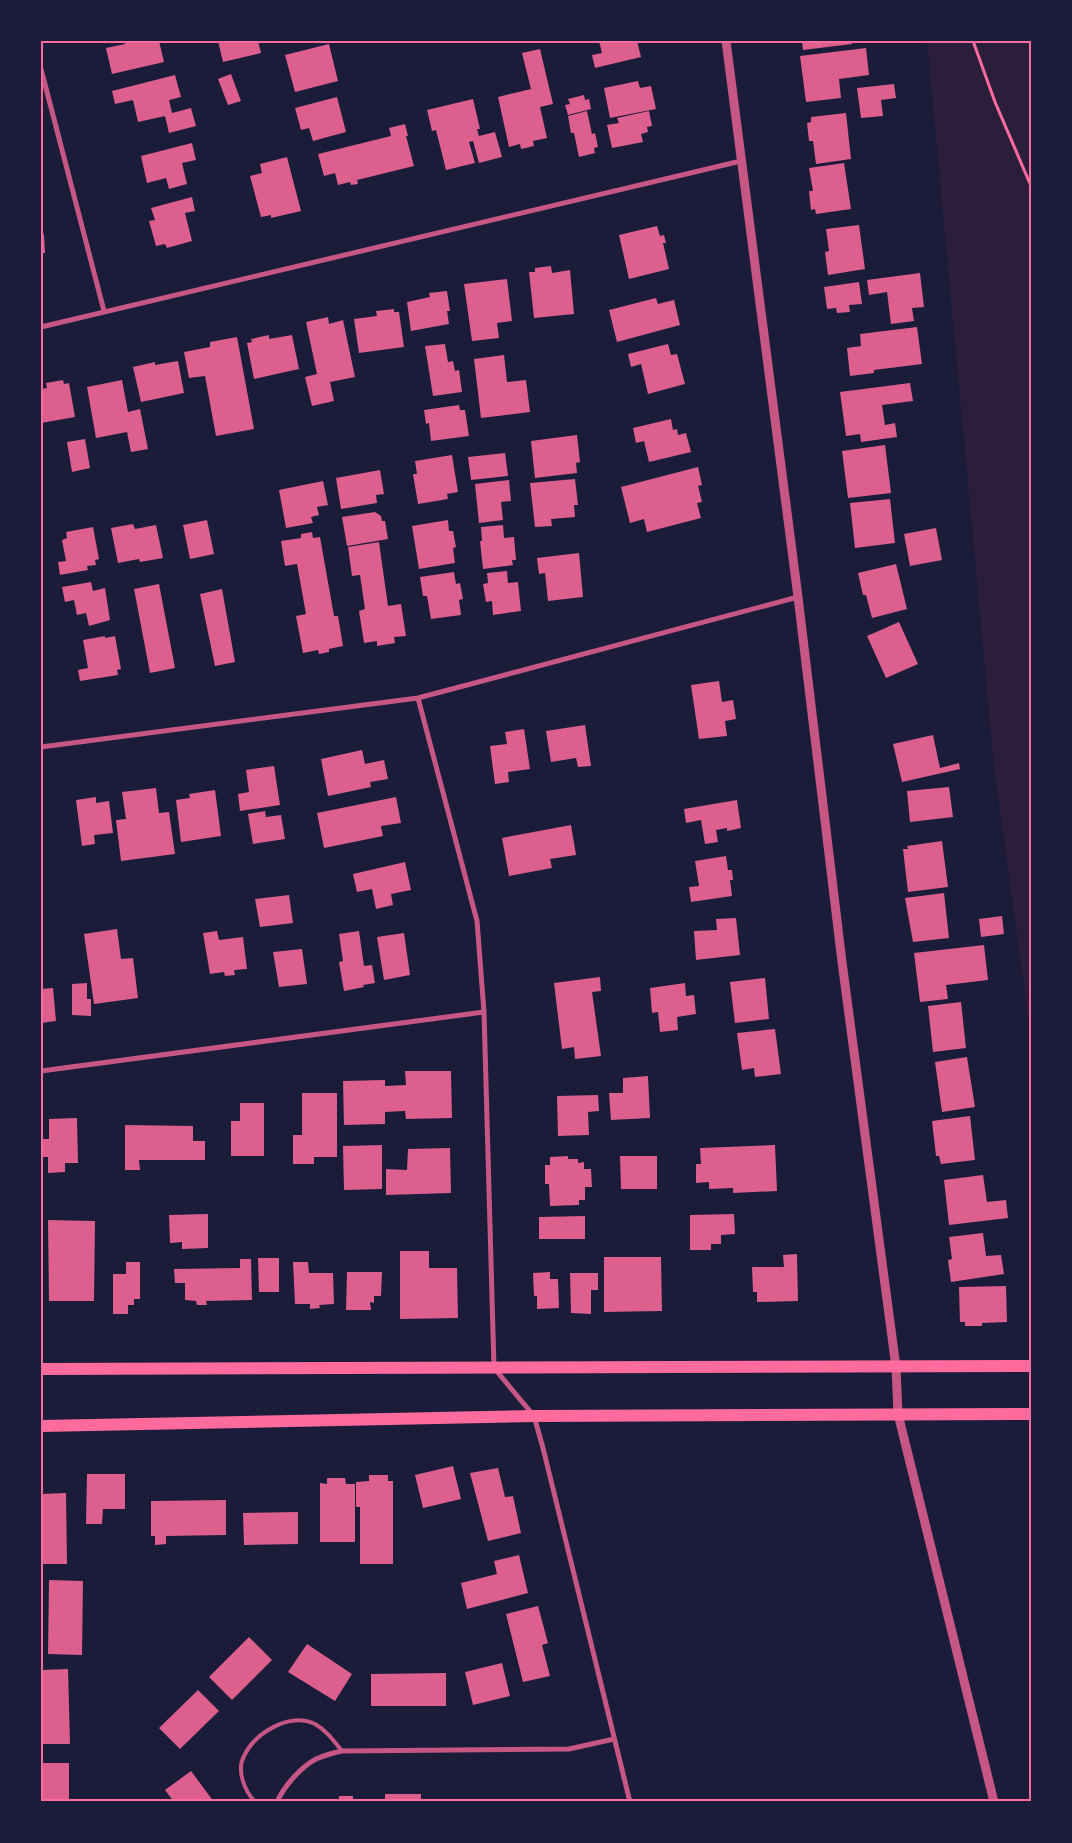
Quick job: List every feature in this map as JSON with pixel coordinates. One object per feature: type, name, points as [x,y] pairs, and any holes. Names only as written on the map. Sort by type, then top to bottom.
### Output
[{"type":"main road","points":[[41,1369],[1031,1366]]},
{"type":"main road","points":[[41,1426],[534,1416],[1031,1414]]},
{"type":"street","points":[[726,41],[798,597],[842,962],[896,1367],[898,1414],[994,1802]]},
{"type":"street","points":[[41,69],[104,311]]},
{"type":"street","points":[[41,328],[104,311],[741,161]]},
{"type":"street","points":[[41,748],[418,698],[798,597]]},
{"type":"street","points":[[418,698],[476,921],[484,1012],[494,1368],[534,1416],[630,1802]]},
{"type":"street","points":[[41,1071],[484,1012]]},
{"type":"street","points":[[277,1802],[290,1783],[314,1760],[326,1754],[342,1750],[569,1749],[614,1739]]},
{"type":"lane","points":[[255,1802],[248,1794],[244,1784],[241,1766],[243,1757],[273,1727],[287,1722],[314,1724],[326,1732],[342,1750]]},
{"type":"path","points":[[973,41],[995,102],[1031,186]]},
{"type":"shaded area","points":[[927,41],[1031,41],[1031,1038],[994,768]]},
{"type":"building","points":[[125,41],[159,41],[164,62],[112,74],[106,48],[125,44]]},
{"type":"building","points":[[218,41],[258,41],[261,53],[223,62]]},
{"type":"building","points":[[599,41],[637,41],[641,57],[595,68],[592,55],[602,53]]},
{"type":"building","points":[[802,41],[852,41],[852,44],[803,50]]},
{"type":"building","points":[[329,44],[338,81],[295,92],[285,55]]},
{"type":"building","points":[[866,48],[869,75],[839,79],[841,98],[806,102],[800,56]]},
{"type":"building","points":[[540,49],[553,104],[540,107],[547,138],[533,141],[534,146],[521,149],[520,144],[509,147],[498,97],[531,89],[522,53]]},
{"type":"building","points":[[231,74],[241,101],[228,105],[218,79]]},
{"type":"building","points":[[175,75],[181,97],[169,100],[172,113],[191,108],[196,126],[169,133],[165,116],[138,122],[133,100],[115,104],[112,91]]},
{"type":"building","points":[[638,81],[640,88],[651,86],[656,109],[610,118],[604,88]]},
{"type":"building","points":[[894,84],[896,98],[881,100],[883,116],[861,118],[857,88]]},
{"type":"building","points":[[584,95],[585,100],[589,99],[591,109],[568,115],[565,105],[570,104],[568,99]]},
{"type":"building","points":[[337,97],[346,132],[313,141],[309,128],[301,130],[295,108]]},
{"type":"building","points":[[473,99],[480,129],[477,129],[479,136],[495,132],[502,157],[479,163],[473,141],[469,142],[475,163],[446,170],[436,130],[432,131],[427,110]]},
{"type":"building","points":[[587,111],[592,134],[595,133],[598,147],[594,148],[595,153],[579,157],[574,133],[571,133],[568,116]]},
{"type":"building","points":[[649,111],[652,126],[647,127],[648,132],[641,134],[643,142],[612,148],[607,125],[619,123],[617,118]]},
{"type":"building","points":[[846,113],[851,159],[816,164],[813,141],[809,141],[807,123],[811,122],[811,117]]},
{"type":"building","points":[[405,124],[408,136],[406,136],[414,166],[357,180],[358,184],[351,185],[350,182],[338,185],[335,173],[324,176],[318,154],[391,136],[389,128]]},
{"type":"building","points":[[192,143],[196,160],[182,163],[187,184],[169,189],[166,178],[147,183],[141,156]]},
{"type":"building","points":[[287,157],[301,211],[271,218],[271,215],[261,217],[250,176],[262,173],[260,164]]},
{"type":"building","points":[[844,163],[851,209],[816,214],[815,209],[811,210],[809,191],[813,191],[809,168]]},
{"type":"building","points":[[192,197],[195,211],[185,213],[192,241],[167,248],[165,244],[156,246],[149,221],[155,220],[151,208]]},
{"type":"building","points":[[859,225],[865,269],[828,275],[825,252],[829,251],[826,229]]},
{"type":"building","points":[[657,226],[660,236],[664,235],[666,243],[663,243],[669,269],[629,279],[619,235]]},
{"type":"building","points":[[44,234],[45,253],[41,253],[41,235]]},
{"type":"building","points":[[551,266],[552,273],[570,270],[574,314],[534,318],[529,272],[535,272],[535,268]]},
{"type":"building","points":[[920,273],[924,307],[912,308],[914,321],[891,324],[887,292],[869,295],[867,280]]},
{"type":"building","points":[[507,279],[512,321],[497,323],[499,338],[472,341],[464,284]]},
{"type":"building","points":[[859,282],[862,304],[849,305],[850,312],[837,313],[836,308],[827,309],[824,287]]},
{"type":"building","points":[[447,291],[450,311],[447,311],[449,324],[411,331],[407,302],[430,297],[429,293]]},
{"type":"building","points":[[656,298],[658,304],[674,300],[680,325],[617,342],[609,310]]},
{"type":"building","points":[[394,309],[394,312],[399,312],[404,347],[359,353],[354,319],[377,316],[376,311]]},
{"type":"building","points":[[328,317],[329,324],[343,320],[355,377],[330,382],[334,401],[312,406],[305,377],[317,374],[306,322]]},
{"type":"building","points":[[917,327],[922,364],[874,370],[874,373],[850,376],[847,348],[861,346],[860,334]]},
{"type":"building","points":[[269,335],[269,339],[292,335],[299,369],[254,379],[247,343],[252,342],[251,339]]},
{"type":"building","points":[[237,337],[254,429],[216,436],[205,376],[189,378],[184,352],[210,347],[210,342]]},
{"type":"building","points":[[445,344],[448,362],[453,361],[455,371],[459,370],[462,392],[433,396],[425,346]]},
{"type":"building","points":[[668,344],[671,355],[677,354],[685,384],[648,394],[641,364],[631,367],[628,354]]},
{"type":"building","points":[[504,355],[507,382],[526,380],[530,412],[481,418],[474,359]]},
{"type":"building","points":[[178,361],[184,393],[141,402],[133,367],[155,362],[155,365]]},
{"type":"building","points":[[63,380],[64,384],[69,383],[75,417],[41,423],[41,389],[47,388],[46,383]]},
{"type":"building","points":[[122,380],[128,412],[140,409],[148,449],[131,452],[127,432],[96,438],[87,387]]},
{"type":"building","points":[[910,383],[913,401],[882,405],[885,425],[895,423],[897,437],[861,442],[860,434],[846,436],[840,392]]},
{"type":"building","points":[[459,405],[460,410],[465,410],[469,436],[431,441],[429,423],[426,424],[424,410]]},
{"type":"building","points":[[671,419],[673,430],[677,429],[678,435],[686,433],[691,452],[649,462],[644,441],[636,443],[633,428]]},
{"type":"building","points":[[577,435],[580,462],[576,463],[577,473],[535,478],[531,441]]},
{"type":"building","points":[[85,439],[90,468],[72,472],[67,442]]},
{"type":"building","points":[[885,445],[891,493],[848,498],[842,451]]},
{"type":"building","points":[[505,453],[508,476],[471,480],[468,457]]},
{"type":"building","points":[[452,455],[458,492],[447,494],[448,499],[418,504],[413,474],[417,474],[415,461]]},
{"type":"building","points":[[698,467],[702,485],[698,486],[702,502],[697,503],[701,518],[647,532],[644,519],[630,523],[621,487]]},
{"type":"building","points":[[380,470],[384,494],[376,495],[377,503],[341,509],[336,478]]},
{"type":"building","points":[[575,479],[578,505],[574,505],[575,517],[551,519],[552,526],[535,527],[530,483]]},
{"type":"building","points":[[509,480],[511,501],[501,502],[503,520],[479,523],[475,484]]},
{"type":"building","points":[[323,481],[328,505],[317,507],[319,515],[311,517],[313,523],[286,528],[279,490]]},
{"type":"building","points":[[890,499],[895,543],[855,548],[850,503]]},
{"type":"building","points":[[375,512],[381,516],[382,521],[385,521],[388,539],[347,546],[342,517]]},
{"type":"building","points":[[207,520],[214,554],[190,559],[183,525]]},
{"type":"building","points":[[448,520],[449,531],[453,531],[456,547],[453,548],[455,563],[419,569],[412,526]]},
{"type":"building","points":[[133,524],[135,529],[156,525],[163,558],[140,562],[139,559],[118,563],[111,528]]},
{"type":"building","points":[[503,525],[504,538],[514,537],[516,560],[512,560],[513,565],[483,569],[480,541],[482,541],[481,527]]},
{"type":"building","points":[[93,527],[99,559],[95,560],[96,565],[87,566],[88,570],[60,575],[58,562],[66,561],[62,540],[67,538],[66,532]]},
{"type":"building","points":[[936,528],[942,560],[910,566],[904,534]]},
{"type":"building","points":[[312,532],[313,538],[320,537],[334,616],[338,616],[343,646],[329,649],[329,652],[319,654],[318,650],[303,653],[296,616],[306,614],[297,564],[285,566],[281,541],[301,538],[301,534]]},
{"type":"building","points":[[379,542],[388,606],[401,604],[406,636],[394,637],[395,643],[377,646],[377,641],[364,643],[359,611],[365,609],[360,575],[352,576],[348,547]]},
{"type":"building","points":[[579,553],[583,597],[548,601],[545,573],[539,574],[537,558]]},
{"type":"building","points":[[896,564],[907,609],[872,618],[866,595],[863,595],[858,573]]},
{"type":"building","points":[[507,571],[508,583],[518,582],[521,611],[493,615],[492,601],[486,602],[483,584],[488,583],[487,573]]},
{"type":"building","points":[[454,572],[456,584],[460,583],[463,599],[459,600],[461,615],[431,619],[427,596],[423,596],[420,577]]},
{"type":"building","points":[[91,582],[93,591],[105,588],[110,620],[89,626],[86,613],[77,615],[74,600],[65,602],[62,587]]},
{"type":"building","points":[[159,584],[175,668],[150,673],[134,589]]},
{"type":"building","points":[[222,589],[235,662],[215,666],[200,594]]},
{"type":"building","points":[[899,622],[918,664],[886,678],[867,636]]},
{"type":"building","points":[[105,636],[105,638],[115,636],[121,669],[117,670],[118,675],[80,681],[78,670],[88,668],[83,640]]},
{"type":"building","points":[[719,681],[722,702],[733,700],[736,719],[725,721],[727,736],[699,739],[691,685]]},
{"type":"building","points":[[585,725],[591,766],[578,767],[576,758],[551,762],[546,731]]},
{"type":"building","points":[[524,729],[530,769],[508,772],[509,782],[495,784],[490,746],[507,744],[505,732]]},
{"type":"building","points":[[933,735],[940,768],[959,763],[960,769],[902,782],[893,744]]},
{"type":"building","points":[[362,750],[365,764],[384,760],[388,779],[370,782],[371,787],[328,796],[321,759]]},
{"type":"building","points":[[274,766],[280,805],[240,811],[238,794],[249,792],[246,770]]},
{"type":"building","points":[[949,787],[953,817],[910,822],[907,791]]},
{"type":"building","points":[[156,788],[159,813],[169,812],[175,854],[121,861],[116,820],[126,819],[122,792]]},
{"type":"building","points":[[215,790],[221,836],[181,842],[176,800],[190,798],[189,794]]},
{"type":"building","points":[[96,797],[96,803],[109,801],[113,833],[94,835],[95,844],[82,846],[76,800]]},
{"type":"building","points":[[396,797],[401,823],[381,826],[383,836],[324,848],[317,813]]},
{"type":"building","points":[[737,800],[741,828],[727,831],[727,828],[716,830],[718,842],[705,844],[701,820],[686,823],[684,809]]},
{"type":"building","points":[[265,811],[266,817],[281,815],[285,839],[253,844],[248,814]]},
{"type":"building","points":[[571,825],[576,855],[550,859],[552,868],[509,876],[502,838]]},
{"type":"building","points":[[942,841],[948,887],[908,892],[903,849],[908,849],[907,846]]},
{"type":"building","points":[[726,856],[728,870],[732,870],[733,880],[730,880],[732,896],[691,902],[689,887],[699,886],[695,861]]},
{"type":"building","points":[[405,862],[411,890],[391,894],[393,905],[376,909],[372,889],[357,892],[353,874]]},
{"type":"building","points":[[944,893],[949,938],[913,942],[905,898]]},
{"type":"building","points":[[289,895],[293,923],[260,927],[255,899]]},
{"type":"building","points":[[1002,916],[1004,934],[981,937],[979,919]]},
{"type":"building","points":[[736,918],[740,955],[696,960],[694,931],[717,930],[716,919]]},
{"type":"building","points":[[117,929],[121,959],[133,958],[138,998],[94,1004],[84,934]]},
{"type":"building","points":[[217,931],[219,940],[243,937],[247,969],[234,970],[235,975],[225,976],[224,972],[210,974],[203,933]]},
{"type":"building","points":[[359,931],[364,966],[372,965],[375,983],[344,991],[339,962],[343,961],[339,934]]},
{"type":"building","points":[[404,933],[410,975],[384,980],[377,937]]},
{"type":"building","points":[[984,945],[988,980],[946,985],[948,999],[920,1002],[914,953]]},
{"type":"building","points":[[302,949],[307,984],[279,987],[273,952]]},
{"type":"building","points":[[600,977],[601,991],[592,992],[601,1056],[575,1059],[574,1047],[562,1049],[554,983]]},
{"type":"building","points":[[765,978],[769,1019],[735,1023],[730,982]]},
{"type":"building","points":[[87,983],[87,999],[91,999],[91,1016],[72,1015],[72,984]]},
{"type":"building","points":[[685,983],[686,996],[694,995],[696,1014],[677,1017],[678,1030],[660,1032],[658,1012],[652,1013],[650,988]]},
{"type":"building","points":[[53,988],[56,1021],[41,1023],[41,989]]},
{"type":"building","points":[[961,1002],[966,1048],[933,1052],[928,1006]]},
{"type":"building","points":[[775,1029],[781,1074],[755,1077],[754,1068],[742,1070],[737,1033]]},
{"type":"building","points":[[967,1057],[975,1107],[942,1112],[935,1062]]},
{"type":"building","points":[[405,1071],[451,1071],[452,1118],[406,1119],[405,1111],[385,1112],[385,1124],[344,1125],[343,1081],[385,1080],[385,1086],[406,1085]]},
{"type":"building","points":[[648,1076],[650,1118],[611,1120],[609,1093],[623,1093],[623,1078]]},
{"type":"building","points":[[302,1093],[337,1093],[337,1157],[314,1157],[314,1164],[293,1164],[293,1135],[302,1135]]},
{"type":"building","points":[[598,1095],[599,1111],[588,1112],[589,1135],[558,1136],[557,1096]]},
{"type":"building","points":[[240,1103],[264,1103],[264,1156],[231,1156],[231,1121],[240,1121]]},
{"type":"building","points":[[970,1116],[975,1160],[941,1164],[939,1156],[936,1156],[932,1121]]},
{"type":"building","points":[[77,1118],[78,1163],[65,1163],[65,1172],[48,1173],[48,1157],[41,1157],[41,1139],[49,1139],[49,1119]]},
{"type":"building","points":[[125,1125],[193,1126],[193,1141],[205,1141],[205,1160],[139,1160],[140,1170],[125,1170]]},
{"type":"building","points":[[382,1145],[382,1189],[344,1190],[343,1146]]},
{"type":"building","points":[[775,1145],[777,1191],[733,1193],[733,1188],[709,1189],[709,1182],[696,1183],[696,1164],[701,1164],[700,1148]]},
{"type":"building","points":[[450,1148],[451,1193],[386,1195],[386,1169],[407,1170],[408,1149]]},
{"type":"building","points":[[568,1156],[568,1159],[578,1159],[578,1163],[584,1162],[584,1169],[591,1169],[592,1187],[585,1187],[585,1200],[579,1200],[579,1205],[550,1206],[549,1184],[545,1184],[545,1165],[550,1165],[550,1157]]},
{"type":"building","points":[[620,1156],[657,1156],[657,1189],[621,1189]]},
{"type":"building","points":[[983,1175],[987,1202],[1006,1200],[1008,1218],[949,1225],[944,1180]]},
{"type":"building","points":[[208,1214],[208,1248],[182,1249],[182,1242],[170,1243],[169,1215]]},
{"type":"building","points":[[734,1214],[735,1234],[721,1235],[721,1244],[711,1244],[711,1250],[690,1250],[690,1215]]},
{"type":"building","points":[[585,1216],[585,1239],[539,1239],[539,1217]]},
{"type":"building","points":[[48,1220],[95,1221],[94,1301],[49,1301]]},
{"type":"building","points":[[983,1233],[986,1256],[1001,1255],[1004,1274],[951,1282],[948,1260],[952,1259],[949,1237]]},
{"type":"building","points":[[400,1251],[429,1251],[429,1268],[457,1268],[458,1318],[400,1319]]},
{"type":"building","points":[[797,1254],[798,1301],[757,1302],[757,1292],[753,1292],[752,1267],[784,1267],[783,1255]]},
{"type":"building","points":[[604,1257],[661,1257],[662,1311],[604,1312]]},
{"type":"building","points":[[258,1258],[279,1258],[279,1292],[259,1292]]},
{"type":"building","points":[[240,1259],[251,1259],[252,1300],[206,1301],[207,1305],[197,1305],[196,1301],[185,1300],[185,1283],[175,1283],[174,1269],[240,1268]]},
{"type":"building","points":[[126,1262],[140,1262],[140,1299],[134,1299],[134,1305],[128,1305],[128,1314],[113,1314],[113,1274],[126,1274]]},
{"type":"building","points":[[293,1262],[308,1262],[309,1273],[333,1273],[334,1304],[319,1305],[320,1308],[310,1309],[310,1304],[295,1304]]},
{"type":"building","points":[[347,1272],[382,1272],[381,1296],[374,1296],[374,1303],[370,1302],[371,1310],[346,1310]]},
{"type":"building","points":[[550,1272],[550,1279],[558,1279],[559,1308],[537,1309],[537,1296],[534,1296],[533,1273]]},
{"type":"building","points":[[570,1273],[598,1273],[598,1290],[591,1290],[591,1314],[571,1313]]},
{"type":"building","points":[[1006,1286],[1007,1322],[982,1323],[982,1326],[965,1326],[965,1322],[960,1322],[959,1287]]},
{"type":"building","points":[[453,1466],[461,1499],[423,1508],[415,1475]]},
{"type":"building","points":[[498,1468],[505,1497],[513,1496],[521,1533],[488,1541],[470,1473]]},
{"type":"building","points":[[87,1474],[125,1474],[125,1509],[103,1509],[102,1524],[86,1524]]},
{"type":"building","points":[[369,1475],[388,1475],[388,1481],[393,1481],[393,1564],[360,1564],[360,1507],[356,1507],[356,1482],[369,1481]]},
{"type":"building","points":[[327,1478],[345,1478],[346,1484],[355,1484],[355,1542],[320,1542],[320,1483],[327,1484]]},
{"type":"building","points":[[66,1493],[67,1564],[41,1564],[41,1494]]},
{"type":"building","points":[[226,1500],[226,1535],[166,1536],[166,1544],[155,1545],[155,1536],[151,1536],[151,1501]]},
{"type":"building","points":[[298,1512],[298,1544],[244,1545],[243,1513]]},
{"type":"building","points":[[519,1555],[528,1593],[467,1609],[461,1583],[497,1574],[494,1561]]},
{"type":"building","points":[[49,1580],[83,1581],[82,1655],[48,1654]]},
{"type":"building","points":[[538,1606],[548,1643],[542,1645],[550,1676],[523,1682],[506,1614]]},
{"type":"building","points":[[249,1637],[272,1660],[232,1700],[209,1677]]},
{"type":"building","points":[[307,1644],[352,1674],[335,1701],[288,1672]]},
{"type":"building","points":[[502,1663],[510,1696],[473,1705],[465,1672]]},
{"type":"building","points":[[68,1669],[70,1744],[41,1744],[41,1670]]},
{"type":"building","points":[[446,1673],[446,1706],[371,1706],[371,1674]]},
{"type":"building","points":[[198,1690],[219,1711],[180,1749],[159,1728]]},
{"type":"building","points":[[41,1763],[69,1763],[69,1802],[41,1802]]},
{"type":"building","points":[[191,1771],[214,1802],[174,1802],[165,1790]]},
{"type":"building","points":[[385,1794],[421,1794],[421,1802],[385,1802]]},
{"type":"building","points":[[339,1796],[353,1796],[353,1802],[339,1802]]}]
